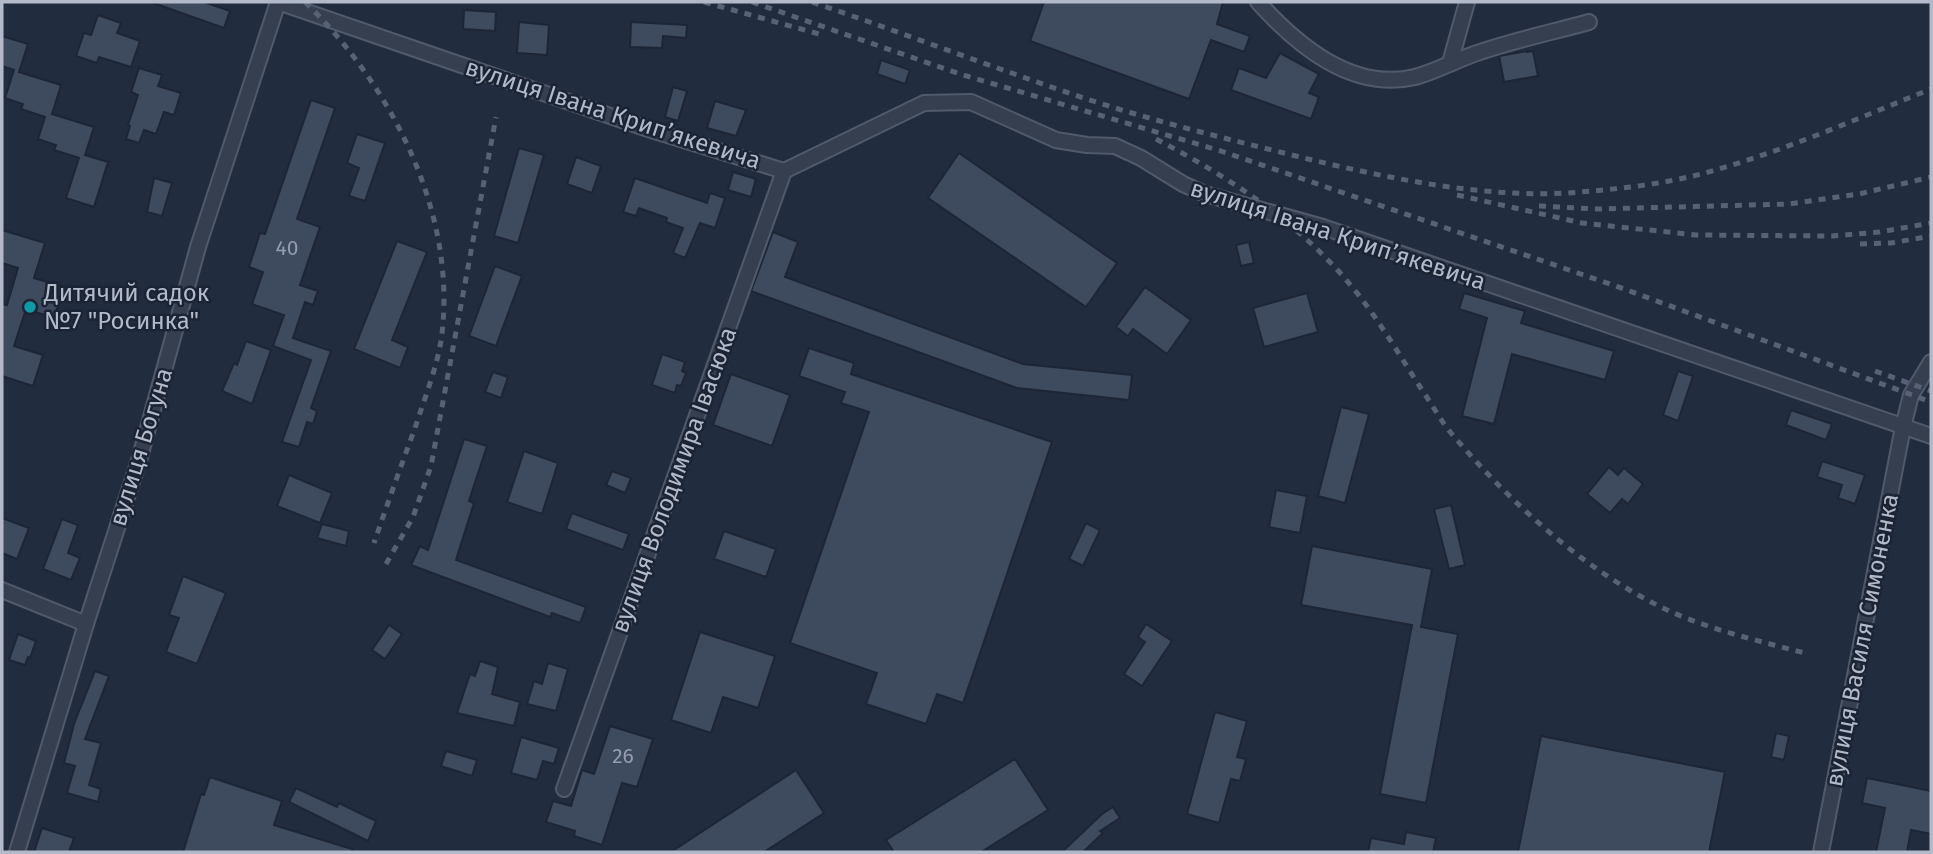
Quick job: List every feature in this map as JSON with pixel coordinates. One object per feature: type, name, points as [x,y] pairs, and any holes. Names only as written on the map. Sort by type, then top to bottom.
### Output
[{"type":"street","name":"вулиця Івана Крипʼякевича","points":[[278,2],[651,130],[784,171],[924,103],[971,102],[1056,140],[1115,146],[1205,194],[1323,227],[1931,436]]},
{"type":"street","name":"вулиця Богуна","points":[[17,852],[140,457],[198,247],[278,2]]},
{"type":"street","points":[[1258,2],[1288,32],[1326,60],[1370,79],[1401,79],[1423,74],[1482,51],[1589,22]]},
{"type":"street","points":[[1450,63],[1467,2]]},
{"type":"street","name":"вулиця Володимира Івасюка","points":[[564,789],[784,171]]},
{"type":"street","name":"вулиця Василя Симоненка","points":[[1821,852],[1903,427],[1911,395],[1931,362]]},
{"type":"street","points":[[2,590],[86,624]]},
{"type":"building","points":[[156,2],[204,2],[230,11],[224,28]]},
{"type":"building","points":[[1044,2],[1223,2],[1217,24],[1250,36],[1244,52],[1211,40],[1189,99],[1030,41]]},
{"type":"building","points":[[464,10],[496,12],[495,31],[463,29]]},
{"type":"building","points":[[98,15],[121,23],[117,33],[140,41],[131,67],[99,57],[97,63],[76,56],[84,33],[91,35]]},
{"type":"building","points":[[519,22],[549,25],[547,55],[517,53]]},
{"type":"building","points":[[631,22],[687,25],[686,38],[663,36],[662,48],[630,47]]},
{"type":"building","points":[[2,36],[28,44],[19,72],[61,85],[52,114],[94,127],[85,155],[108,162],[94,207],[66,198],[79,158],[54,150],[56,145],[38,139],[45,117],[21,109],[23,104],[5,98],[14,70],[2,66]]},
{"type":"building","points":[[1533,51],[1538,76],[1504,82],[1499,56]]},
{"type":"building","points":[[1280,53],[1319,74],[1309,93],[1319,97],[1311,119],[1231,90],[1239,68],[1266,78]]},
{"type":"building","points":[[881,60],[910,70],[905,84],[877,74]]},
{"type":"building","points":[[139,68],[162,75],[158,86],[181,93],[174,115],[164,112],[156,134],[144,130],[139,143],[126,139],[138,95],[131,92]]},
{"type":"building","points":[[673,87],[687,91],[678,121],[665,117]]},
{"type":"building","points":[[311,100],[335,108],[297,219],[320,227],[300,285],[318,291],[313,305],[305,302],[293,338],[331,351],[311,408],[317,411],[313,424],[307,422],[299,447],[282,442],[311,360],[273,346],[284,315],[252,304],[263,272],[249,267],[260,233],[265,234]]},
{"type":"building","points":[[715,101],[746,110],[736,136],[707,128]]},
{"type":"building","points":[[357,134],[385,143],[365,201],[349,196],[359,168],[347,163]]},
{"type":"building","points":[[519,148],[544,155],[518,243],[494,236]]},
{"type":"building","points":[[959,153],[1117,263],[1086,307],[928,198]]},
{"type":"building","points":[[576,157],[601,166],[592,193],[567,184]]},
{"type":"building","points":[[733,172],[756,179],[751,197],[728,190]]},
{"type":"building","points":[[154,178],[172,183],[162,216],[147,212]]},
{"type":"building","points":[[635,178],[707,203],[710,193],[725,198],[715,228],[700,223],[685,258],[673,253],[683,228],[666,222],[667,218],[639,208],[636,216],[623,212]]},
{"type":"building","name":"Дитячий садок №7 \"Росинка\"","points":[[2,230],[45,243],[34,278],[64,287],[54,318],[26,309],[14,346],[43,355],[33,386],[2,376],[2,304],[7,305],[18,268],[2,263]]},
{"type":"building","points":[[773,232],[798,242],[785,277],[1023,364],[1132,375],[1129,400],[1017,388],[751,291]]},
{"type":"building","points":[[397,241],[427,252],[392,340],[408,347],[400,368],[354,349]]},
{"type":"building","points":[[1249,242],[1254,263],[1241,266],[1236,245]]},
{"type":"building","points":[[495,266],[522,276],[496,346],[469,336]]},
{"type":"building","points":[[1145,287],[1191,320],[1167,354],[1133,329],[1128,336],[1116,327]]},
{"type":"building","points":[[1307,293],[1318,332],[1264,347],[1253,308]]},
{"type":"building","points":[[1464,293],[1525,311],[1521,323],[1614,351],[1605,380],[1512,354],[1494,424],[1462,416],[1487,318],[1459,309]]},
{"type":"building","points":[[246,341],[271,350],[252,404],[222,391],[234,363],[237,365]]},
{"type":"building","points":[[809,348],[854,363],[851,374],[1052,442],[963,703],[937,694],[926,724],[866,704],[877,673],[790,643],[869,412],[841,403],[845,392],[799,376]]},
{"type":"building","points":[[662,354],[685,362],[682,371],[686,373],[681,386],[677,385],[675,393],[652,385]]},
{"type":"building","points":[[1678,371],[1693,376],[1678,421],[1663,415]]},
{"type":"building","points":[[493,372],[508,377],[501,398],[485,392]]},
{"type":"building","points":[[731,374],[790,395],[772,446],[713,425]]},
{"type":"building","points":[[1341,407],[1369,414],[1345,503],[1318,496]]},
{"type":"building","points":[[1791,410],[1832,424],[1826,440],[1786,425]]},
{"type":"building","points":[[464,439],[487,446],[469,501],[474,503],[456,560],[586,607],[580,623],[552,613],[550,617],[411,565],[420,546],[428,550]]},
{"type":"building","points":[[524,451],[558,463],[542,514],[507,502]]},
{"type":"building","points":[[1822,461],[1865,475],[1855,504],[1838,498],[1842,485],[1817,477]]},
{"type":"building","points":[[1609,467],[1618,475],[1624,468],[1643,484],[1628,504],[1622,499],[1610,513],[1587,494]]},
{"type":"building","points":[[612,471],[631,478],[625,493],[606,485]]},
{"type":"building","points":[[289,475],[332,493],[320,523],[277,506]]},
{"type":"building","points":[[1276,490],[1307,496],[1300,533],[1269,527]]},
{"type":"building","points":[[1451,505],[1465,565],[1449,569],[1434,509]]},
{"type":"building","points":[[572,513],[629,534],[623,550],[566,529]]},
{"type":"building","points":[[2,518],[29,528],[17,559],[2,553]]},
{"type":"building","points":[[62,519],[78,525],[68,553],[80,558],[71,580],[43,569]]},
{"type":"building","points":[[1086,523],[1100,530],[1083,566],[1069,559]]},
{"type":"building","points":[[322,524],[349,531],[346,546],[317,538]]},
{"type":"building","points":[[724,531],[776,549],[766,577],[714,559]]},
{"type":"building","points":[[1312,546],[1432,569],[1421,627],[1458,634],[1426,803],[1380,794],[1412,625],[1301,605]]},
{"type":"building","points":[[183,576],[226,593],[197,664],[166,652],[179,618],[169,615]]},
{"type":"building","points":[[1146,624],[1172,641],[1142,686],[1124,674],[1145,642],[1138,637]]},
{"type":"building","points":[[389,625],[402,634],[385,659],[372,650]]},
{"type":"building","points":[[700,632],[775,656],[758,708],[723,697],[711,733],[671,720]]},
{"type":"building","points":[[18,634],[36,641],[25,665],[9,660]]},
{"type":"building","points":[[480,661],[498,667],[492,694],[520,702],[514,726],[457,713],[470,674],[475,676]]},
{"type":"building","points":[[548,663],[568,669],[556,711],[527,704],[534,681],[542,684]]},
{"type":"building","points":[[95,671],[109,676],[85,739],[101,743],[89,785],[101,789],[98,802],[67,793],[75,766],[64,763],[74,724]]},
{"type":"building","points":[[1215,712],[1247,721],[1237,757],[1246,759],[1240,781],[1231,779],[1219,823],[1187,814]]},
{"type":"building","points":[[610,726],[653,739],[637,787],[622,783],[602,845],[574,836],[575,831],[546,822],[553,801],[571,806],[582,770],[594,774]]},
{"type":"building","points":[[1776,733],[1789,736],[1784,760],[1771,757]]},
{"type":"building","points":[[1541,736],[1725,772],[1709,852],[1518,852]]},
{"type":"building","points":[[521,737],[559,748],[554,764],[543,761],[537,780],[511,773]]},
{"type":"building","points":[[446,751],[477,760],[472,776],[441,766]]},
{"type":"building","points":[[1015,759],[1048,810],[981,852],[894,852],[886,840]]},
{"type":"building","points":[[796,770],[824,813],[764,852],[671,852]]},
{"type":"building","points":[[210,777],[282,801],[274,825],[352,849],[351,852],[183,852],[201,794],[204,795]]},
{"type":"building","points":[[1867,778],[1931,791],[1931,834],[1911,830],[1907,852],[1876,852],[1885,808],[1862,803]]},
{"type":"building","points":[[296,788],[337,807],[339,803],[376,821],[368,841],[289,802]]},
{"type":"building","points":[[1113,807],[1120,818],[1100,831],[1103,833],[1083,852],[1062,852],[1102,814]]},
{"type":"building","points":[[42,828],[74,838],[69,852],[34,852]]},
{"type":"building","points":[[1406,832],[1436,838],[1433,852],[1368,852],[1371,838],[1404,844]]},
{"type":"railway","points":[[305,2],[337,36],[391,113],[412,156],[429,201],[440,247],[444,294],[439,352],[374,543]]},
{"type":"railway","points":[[704,2],[819,34]]},
{"type":"railway","points":[[752,2],[960,74],[1221,151],[1616,286],[1931,402]]},
{"type":"railway","points":[[812,2],[1058,89],[1146,117],[1340,166],[1443,186],[1513,193],[1580,192],[1686,178],[1789,146],[1931,89]]},
{"type":"railway","points":[[386,564],[413,517],[431,466],[496,117]]},
{"type":"railway","points":[[1156,139],[1210,169],[1262,203],[1287,222],[1332,264],[1372,313],[1451,433],[1520,506],[1572,551],[1628,589],[1693,621],[1808,654]]},
{"type":"railway","points":[[1539,206],[1598,209],[1789,204],[1859,194],[1931,177]]},
{"type":"railway","points":[[1457,195],[1582,223],[1696,235],[1832,236],[1880,232],[1931,223]]},
{"type":"railway","points":[[1860,244],[1891,243],[1931,236]]},
{"type":"railway","points":[[1875,371],[1931,391]]},
{"type":"place","name":"Дитячий садок №7 \"Росинка\"","points":[[30,307]]}]
